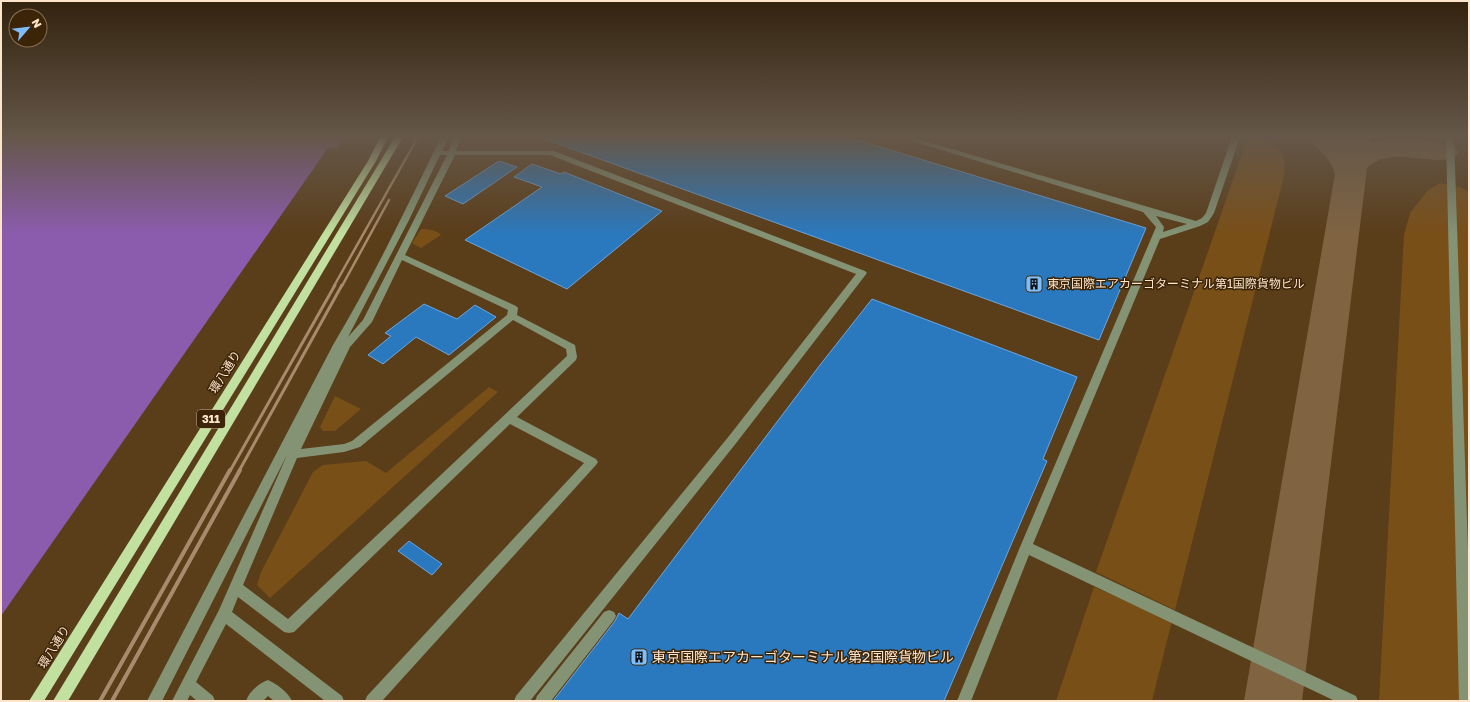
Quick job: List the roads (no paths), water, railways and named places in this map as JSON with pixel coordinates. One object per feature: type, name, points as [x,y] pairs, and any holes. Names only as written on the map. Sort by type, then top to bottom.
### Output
[{"type":"main road","name":"環八通り","points":[[36,701],[367,170]]},
{"type":"main road","name":"311","points":[[60,701],[379,170]]},
{"type":"lane","points":[[154,701],[338,345],[355,316],[429,170]]},
{"type":"lane","points":[[179,701],[224,614],[293,454],[346,345],[367,322],[444,170]]},
{"type":"lane","points":[[521,701],[733,439],[862,273],[594,170]]},
{"type":"lane","points":[[1013,170],[1182,221],[1197,224]]},
{"type":"lane","points":[[1156,237],[1205,220],[1210,213],[1225,170]]},
{"type":"lane","points":[[1451,170],[1466,701]]},
{"type":"lane","points":[[964,701],[1026,547],[1160,227],[1146,210]]},
{"type":"lane","points":[[293,454],[344,448],[356,444],[512,316],[513,308],[400,256]]},
{"type":"lane","points":[[236,588],[289,626],[572,357],[571,347],[512,316]]},
{"type":"lane","points":[[372,701],[592,462],[509,418]]},
{"type":"lane","points":[[1026,547],[1351,701]]},
{"type":"lane","points":[[224,614],[337,701]]},
{"type":"lane","points":[[542,701],[609,616]]},
{"type":"lane","points":[[188,684],[208,701]]},
{"type":"lane","points":[[253,701],[268,687],[285,701]]},
{"type":"railway","points":[[334,286],[400,170]]},
{"type":"railway","points":[[342,286],[389,200]]},
{"type":"railway","points":[[230,471],[335,285]]},
{"type":"railway","points":[[239,471],[342,285]]},
{"type":"railway","points":[[100,701],[230,470]]},
{"type":"railway","points":[[112,701],[240,470]]},
{"type":"place","name":"東京国際エアカーゴターミナル第1国際貨物ビル","points":[[1034,284]]},
{"type":"place","name":"東京国際エアカーゴターミナル第2国際貨物ビル","points":[[639,657]]}]
